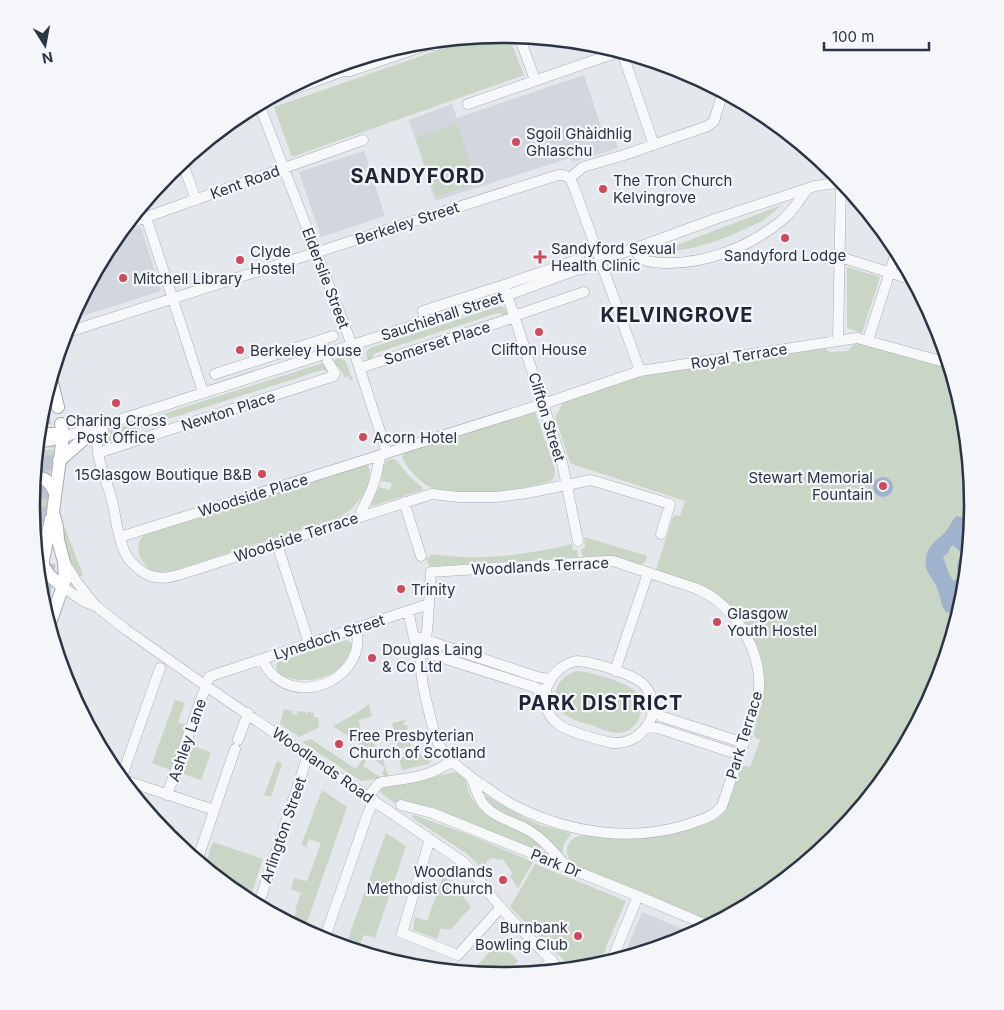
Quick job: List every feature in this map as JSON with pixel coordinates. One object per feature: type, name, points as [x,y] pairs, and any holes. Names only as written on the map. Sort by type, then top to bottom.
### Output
[{"type":"main road","points":[[54,392],[58,407]]},
{"type":"main road","points":[[46,434],[55,434],[62,430]]},
{"type":"main road","points":[[43,559],[53,512],[62,430]]},
{"type":"main road","points":[[59,461],[85,438],[100,432]]},
{"type":"main road","points":[[41,478],[46,480],[55,493]]},
{"type":"main road","points":[[53,512],[65,575],[63,587],[53,614]]},
{"type":"main road","points":[[45,573],[63,587]]},
{"type":"street","points":[[522,44],[535,80]]},
{"type":"street","points":[[468,104],[609,56]]},
{"type":"street","points":[[347,70],[350,71],[383,59]]},
{"type":"street","points":[[624,60],[654,145]]},
{"type":"street","points":[[640,371],[570,178],[583,167],[654,145],[712,124],[721,99]]},
{"type":"street","name":"Elderslie Street","points":[[262,111],[352,345],[383,454]]},
{"type":"street","name":"Kent Road","points":[[139,220],[363,140]]},
{"type":"street","points":[[185,169],[196,200]]},
{"type":"street","name":"Berkeley Street","points":[[74,330],[558,175],[563,174],[570,178]]},
{"type":"street","name":"Sauchiehall Street","points":[[45,442],[53,440],[62,430],[182,399],[326,354],[583,269],[715,219],[807,189],[833,183]]},
{"type":"street","points":[[634,250],[643,260],[672,263],[700,259],[729,251],[755,239],[782,221],[796,206],[807,189]]},
{"type":"street","points":[[838,341],[842,192]]},
{"type":"street","points":[[146,217],[203,392]]},
{"type":"street","points":[[840,257],[904,277]]},
{"type":"street","points":[[425,322],[423,310],[580,259],[583,269]]},
{"type":"street","points":[[868,340],[894,261]]},
{"type":"street","name":"Clifton Street","points":[[504,285],[562,462],[578,541]]},
{"type":"street","name":"Somerset Place","points":[[360,368],[584,292]]},
{"type":"street","points":[[228,385],[219,372],[333,336]]},
{"type":"street","name":"Royal Terrace","points":[[543,404],[640,371],[857,338],[940,360]]},
{"type":"street","points":[[321,340],[326,354]]},
{"type":"street","name":"Newton Place","points":[[98,453],[334,376],[335,373],[326,354]]},
{"type":"street","points":[[98,453],[96,436],[100,432],[168,410],[182,399]]},
{"type":"street","name":"Woodside Place","points":[[120,537],[543,404]]},
{"type":"street","name":"Woodside Terrace","points":[[98,453],[111,494],[125,555],[148,576],[156,578],[171,577],[188,572],[432,494],[459,497],[514,496],[591,480],[670,504],[661,534]]},
{"type":"street","points":[[363,516],[361,511],[369,498],[383,454]]},
{"type":"street","points":[[404,502],[421,556]]},
{"type":"street","points":[[277,544],[309,643]]},
{"type":"street","name":"Woodlands Terrace","points":[[429,604],[431,572],[613,561],[648,573]]},
{"type":"street","points":[[64,562],[96,606]]},
{"type":"street","points":[[616,671],[648,573]]},
{"type":"street","name":"Park Terrace","points":[[471,777],[518,808],[545,820],[580,830],[623,834],[668,829],[710,816],[718,811],[722,806],[755,709],[759,686],[758,669],[745,634],[735,619],[720,603],[708,594],[695,588],[648,573]]},
{"type":"street","name":"Woodlands Road","points":[[63,587],[96,606],[206,686],[248,713],[462,862],[473,872],[500,907],[555,964]]},
{"type":"street","points":[[429,604],[426,640],[421,651],[422,680],[435,737],[452,760],[471,777],[484,806],[538,837],[568,867]]},
{"type":"street","name":"Lynedoch Street","points":[[206,686],[211,676],[429,604]]},
{"type":"street","points":[[408,611],[415,642],[421,651],[550,679]]},
{"type":"street","points":[[262,659],[272,674],[282,682],[303,687],[323,685],[339,676],[351,663],[355,656],[358,642],[356,628]]},
{"type":"street","points":[[414,636],[545,693]]},
{"type":"street","points":[[576,661],[589,662],[634,678],[644,685],[649,693],[652,707],[650,719],[640,734],[631,741],[618,744],[568,729],[559,725],[554,720],[546,704],[545,693],[550,679],[562,666],[576,661]]},
{"type":"street","points":[[124,770],[160,668]]},
{"type":"street","name":"Ashley Lane","points":[[167,795],[206,686]]},
{"type":"street","points":[[652,711],[663,717],[744,743]]},
{"type":"street","points":[[199,854],[248,713]]},
{"type":"street","points":[[646,727],[658,728],[740,755]]},
{"type":"street","name":"Arlington Street","points":[[260,899],[308,755]]},
{"type":"street","points":[[327,933],[368,813],[371,798],[378,784],[425,774],[437,770],[452,760]]},
{"type":"street","points":[[133,783],[214,810]]},
{"type":"street","name":"Park Dr","points":[[401,806],[432,813],[700,922]]},
{"type":"street","points":[[430,839],[402,933],[458,955],[500,907]]},
{"type":"street","points":[[615,953],[638,896]]},
{"type":"street","points":[[548,964],[552,960]]},
{"type":"shaded area","name":"Sgoil Ghàidhlig Ghlaschu","points":[[584,75],[604,136],[613,134],[618,148],[572,162],[570,158],[435,201],[409,120],[452,104],[457,118]]},
{"type":"shaded area","points":[[364,151],[385,216],[321,237],[299,172]]},
{"type":"shaded area","name":"Mitchell Library","points":[[141,227],[161,291],[80,317],[102,274],[130,231]]},
{"type":"shaded area","points":[[642,912],[684,930],[651,942],[626,950]]},
{"type":"green space","points":[[511,43],[524,75],[292,157],[274,107],[449,46]]},
{"type":"green space","points":[[457,124],[477,183],[436,197],[416,138]]},
{"type":"green space","points":[[782,205],[762,221],[730,236],[692,248],[660,253],[656,259],[646,257],[647,254],[669,248]]},
{"type":"green space","points":[[847,267],[880,277],[862,333],[847,328]]},
{"type":"green space","points":[[500,306],[504,307],[508,315],[505,316],[497,313],[376,353],[368,361],[366,354],[370,348]]},
{"type":"green space","points":[[854,344],[863,344],[942,366],[955,415],[960,445],[964,505],[960,565],[948,625],[929,682],[916,709],[902,736],[869,786],[829,832],[783,872],[733,905],[705,920],[574,866],[568,858],[568,845],[570,841],[579,836],[617,839],[649,837],[680,831],[719,818],[728,806],[742,767],[750,767],[760,740],[755,738],[754,732],[762,705],[764,687],[737,615],[656,570],[673,517],[675,515],[680,516],[685,501],[572,464],[555,417],[564,401],[649,374],[825,348],[829,352],[848,351]]},
{"type":"green space","points":[[339,358],[345,360],[353,380],[350,380],[349,376],[345,378],[340,369],[330,361]]},
{"type":"green space","points":[[326,362],[330,373],[322,370],[115,436],[105,449],[103,438],[109,431]]},
{"type":"green space","points":[[535,411],[555,469],[554,477],[551,481],[492,492],[458,493],[444,491],[423,483],[402,458],[404,453]]},
{"type":"green space","points":[[51,449],[54,451],[50,477],[41,475],[43,450]]},
{"type":"green space","points":[[393,459],[423,490],[372,506],[371,504],[379,487],[390,490],[392,483],[381,481],[384,464],[386,461]]},
{"type":"green space","points":[[366,465],[369,467],[370,474],[366,489],[358,502],[340,517],[175,570],[154,571],[145,565],[139,554],[139,544],[145,535]]},
{"type":"green space","points":[[41,484],[46,488],[48,497],[42,542]]},
{"type":"green space","points":[[63,528],[65,528],[83,575],[78,578],[67,554]]},
{"type":"green space","points":[[584,537],[647,556],[645,562],[641,565],[613,556],[584,557],[581,549],[585,548]]},
{"type":"green space","points":[[572,544],[573,550],[577,550],[578,557],[431,567],[426,558],[431,556],[430,554],[470,557],[506,556]]},
{"type":"green space","points":[[346,640],[351,642],[352,645],[349,655],[339,668],[327,676],[301,680],[289,678],[281,674],[276,668],[278,662]]},
{"type":"green space","points":[[576,671],[606,678],[634,690],[639,696],[641,703],[641,710],[636,724],[624,732],[616,733],[579,722],[565,715],[556,704],[557,688],[565,677]]},
{"type":"green space","points":[[175,700],[185,703],[178,722],[189,726],[173,771],[152,763]]},
{"type":"green space","points":[[369,704],[372,716],[359,720],[361,735],[379,748],[389,778],[386,778],[382,773],[385,767],[369,756],[363,766],[382,778],[361,781],[302,742],[311,739],[356,769],[369,750],[333,726]]},
{"type":"green space","points":[[284,709],[298,715],[297,711],[306,712],[306,715],[308,712],[314,713],[314,717],[318,717],[319,727],[299,737],[280,724]]},
{"type":"green space","points":[[405,720],[404,725],[407,725],[406,733],[408,733],[411,746],[398,749],[392,723]]},
{"type":"green space","points":[[190,745],[211,752],[201,780],[180,773]]},
{"type":"green space","points":[[431,754],[432,758],[428,764],[402,770],[399,758]]},
{"type":"green space","points":[[277,761],[282,764],[271,797],[264,795]]},
{"type":"green space","points":[[456,772],[464,777],[468,790],[482,810],[495,819],[531,837],[541,848],[535,849],[441,812],[393,802],[380,792],[381,789],[387,787]]},
{"type":"green space","points":[[322,790],[347,807],[307,923],[294,917],[297,910],[295,909],[301,893],[291,889],[294,878],[307,881],[321,843],[309,839],[306,847],[301,845]]},
{"type":"green space","points":[[481,793],[540,825],[570,833],[571,835],[564,844],[562,856],[536,831],[485,802]]},
{"type":"green space","points":[[414,815],[470,835],[533,862],[518,888],[510,876],[513,874],[503,859],[492,858],[487,861],[484,867],[482,863],[479,865],[466,853],[414,819],[412,817]]},
{"type":"green space","points":[[386,833],[406,846],[375,938],[364,935],[360,944],[348,940]]},
{"type":"green space","points":[[213,842],[263,859],[252,893],[207,860]]},
{"type":"green space","name":"Burnbank Bowling Club","points":[[535,864],[626,901],[604,955],[567,962],[549,947],[558,949],[552,942],[550,945],[547,944],[510,907]]},
{"type":"green space","points":[[443,876],[454,884],[471,907],[450,930],[441,928],[437,939],[413,930],[415,917],[427,921]]},
{"type":"green space","points":[[499,942],[518,961],[512,967],[476,966]]},
{"type":"water","name":"Stewart Memorial Fountain","points":[[883,477],[890,480],[893,487],[890,494],[883,497],[876,494],[873,487],[876,480]]},
{"type":"water","points":[[957,516],[964,517],[961,555],[953,545],[943,557],[954,581],[957,577],[957,567],[961,556],[951,612],[947,612],[943,607],[938,590],[927,571],[925,563],[931,546],[948,529]]},
{"type":"tunnel","points":[[46,435],[49,496]]},
{"type":"tunnel","points":[[40,517],[44,483]]},
{"type":"tunnel","points":[[46,576],[48,563]]},
{"type":"place","name":"Sgoil Ghàidhlig Ghlaschu","points":[[516,142]]},
{"type":"place","name":"The Tron Church Kelvingrove","points":[[603,189]]},
{"type":"place","name":"Sandyford Lodge","points":[[785,238]]},
{"type":"place","name":"Sandyford Sexual Health Clinic","points":[[540,257]]},
{"type":"place","name":"Clyde Hostel","points":[[240,260]]},
{"type":"place","name":"Mitchell Library","points":[[123,278]]},
{"type":"place","name":"Clifton House","points":[[539,332]]},
{"type":"place","name":"Berkeley House","points":[[240,350]]},
{"type":"place","name":"Charing Cross Post Office","points":[[116,403]]},
{"type":"place","name":"Acorn Hotel","points":[[363,437]]},
{"type":"place","name":"15Glasgow Boutique B&B","points":[[262,474]]},
{"type":"place","name":"Stewart Memorial Fountain","points":[[883,486]]},
{"type":"place","name":"Trinity","points":[[401,589]]},
{"type":"place","name":"Glasgow Youth Hostel","points":[[717,622]]},
{"type":"place","name":"Douglas Laing & Co Ltd","points":[[372,658]]},
{"type":"place","name":"Free Presbyterian Church of Scotland","points":[[339,744]]},
{"type":"place","name":"Woodlands Methodist Church","points":[[503,880]]},
{"type":"place","name":"Burnbank Bowling Club","points":[[578,936]]},
{"type":"district","name":"SANDYFORD","points":[[418,176]]},
{"type":"district","name":"KELVINGROVE","points":[[677,315]]},
{"type":"district","name":"PARK DISTRICT","points":[[601,703]]}]
